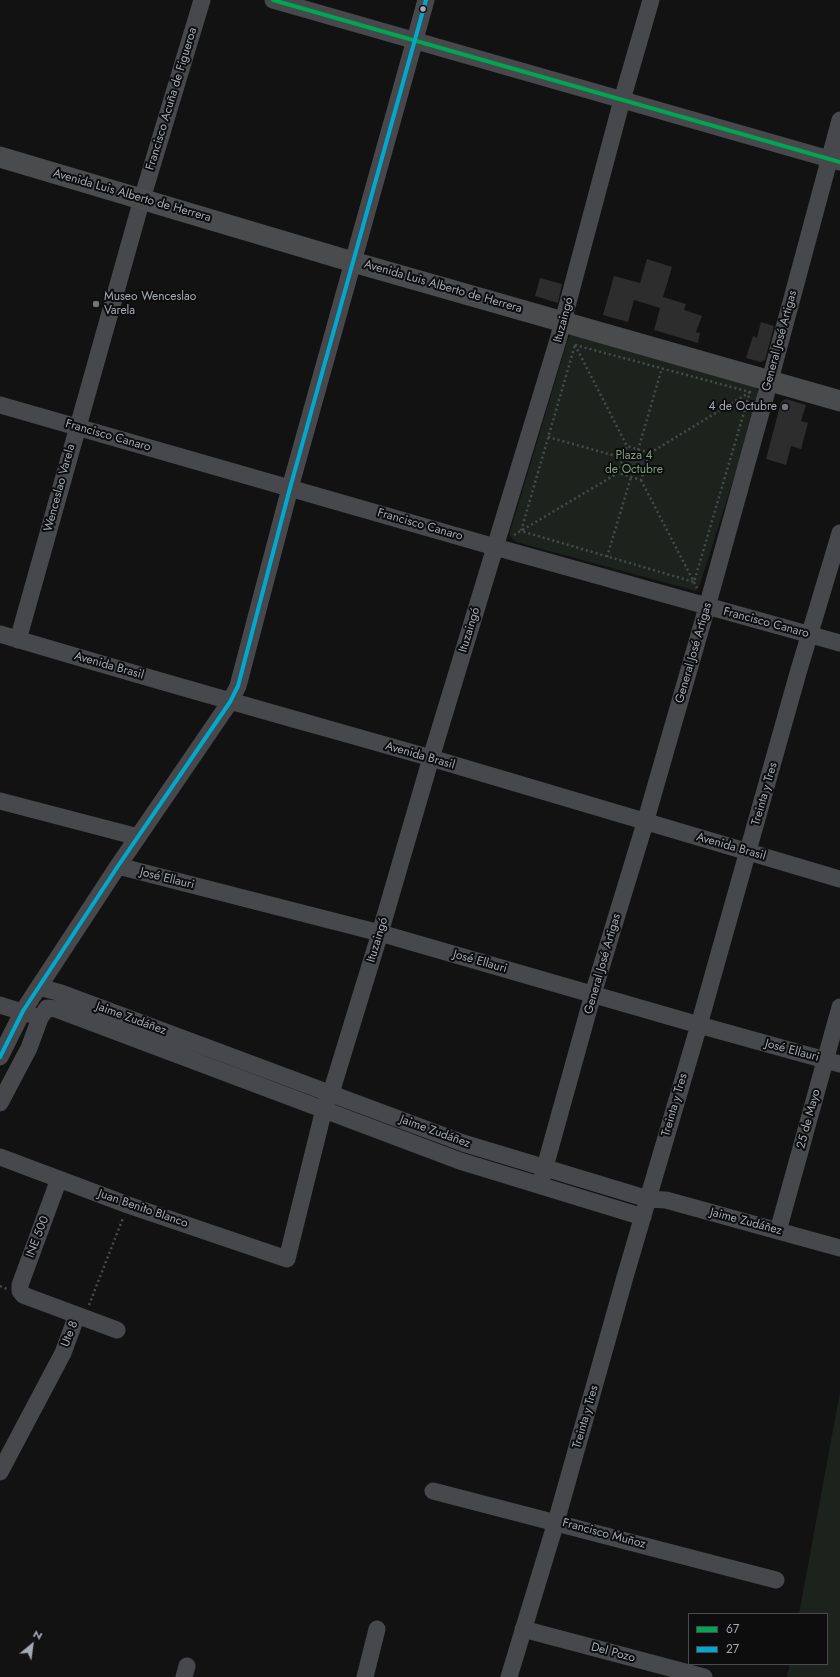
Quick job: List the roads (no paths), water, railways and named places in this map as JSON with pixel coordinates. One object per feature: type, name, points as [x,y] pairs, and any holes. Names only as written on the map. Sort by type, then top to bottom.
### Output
[{"type":"main road","name":"Avenida Luis Alberto de Herrera","points":[[0,158],[353,262],[840,401]]},
{"type":"street","name":"Francisco Acuña de Figueroa","points":[[142,199],[202,0]]},
{"type":"street","points":[[273,0],[834,161]]},
{"type":"street","points":[[0,1057],[23,1011],[118,866],[230,702],[238,686],[290,488],[426,0]]},
{"type":"street","name":"Ituzaingó","points":[[287,1259],[324,1109],[331,1093],[380,933],[431,758],[563,321],[622,100],[651,0]]},
{"type":"street","name":"General José Artigas","points":[[540,1185],[834,161],[840,120]]},
{"type":"street","name":"Wenceslao Varela","points":[[18,640],[142,199]]},
{"type":"street","name":"Francisco Canaro","points":[[0,405],[495,547],[840,643]]},
{"type":"street","name":"Treinta y Tres","points":[[509,1677],[556,1522],[840,533]]},
{"type":"street","name":"Avenida Brasil","points":[[1,638],[18,640],[230,702],[431,758],[645,823],[840,878]]},
{"type":"street","points":[[0,801],[138,837]]},
{"type":"street","name":"José Ellauri","points":[[118,866],[380,933],[833,1062]]},
{"type":"street","points":[[0,1103],[44,1013],[39,987]]},
{"type":"street","name":"Jaime Zudáñez","points":[[39,987],[61,993],[463,1143],[648,1199],[666,1200],[840,1248]]},
{"type":"street","name":"Jaime Zudáñez","points":[[0,1005],[23,1011],[44,1013],[65,1011],[460,1161],[643,1217]]},
{"type":"street","name":"25 de Mayo","points":[[778,1231],[833,1062],[840,1007]]},
{"type":"street","name":"Juan Benito Blanco","points":[[0,1158],[128,1205],[287,1259]]},
{"type":"street","name":"INE 500","points":[[59,1180],[20,1284],[20,1291],[23,1295],[81,1316]]},
{"type":"street","points":[[81,1316],[117,1330]]},
{"type":"street","name":"Ute 8","points":[[0,1472],[81,1316]]},
{"type":"street","name":"Francisco Muñoz","points":[[433,1491],[776,1580]]},
{"type":"street","points":[[365,1677],[377,1629]]},
{"type":"street","name":"Del Pozo","points":[[523,1629],[704,1677]]},
{"type":"place","name":"Museo Wenceslao Varela","points":[[96,304]]},
{"type":"place","name":"4 de Octubre","points":[[785,407]]},
{"type":"park label","name":"Plaza 4 de Octubre","points":[[634,463]]}]
